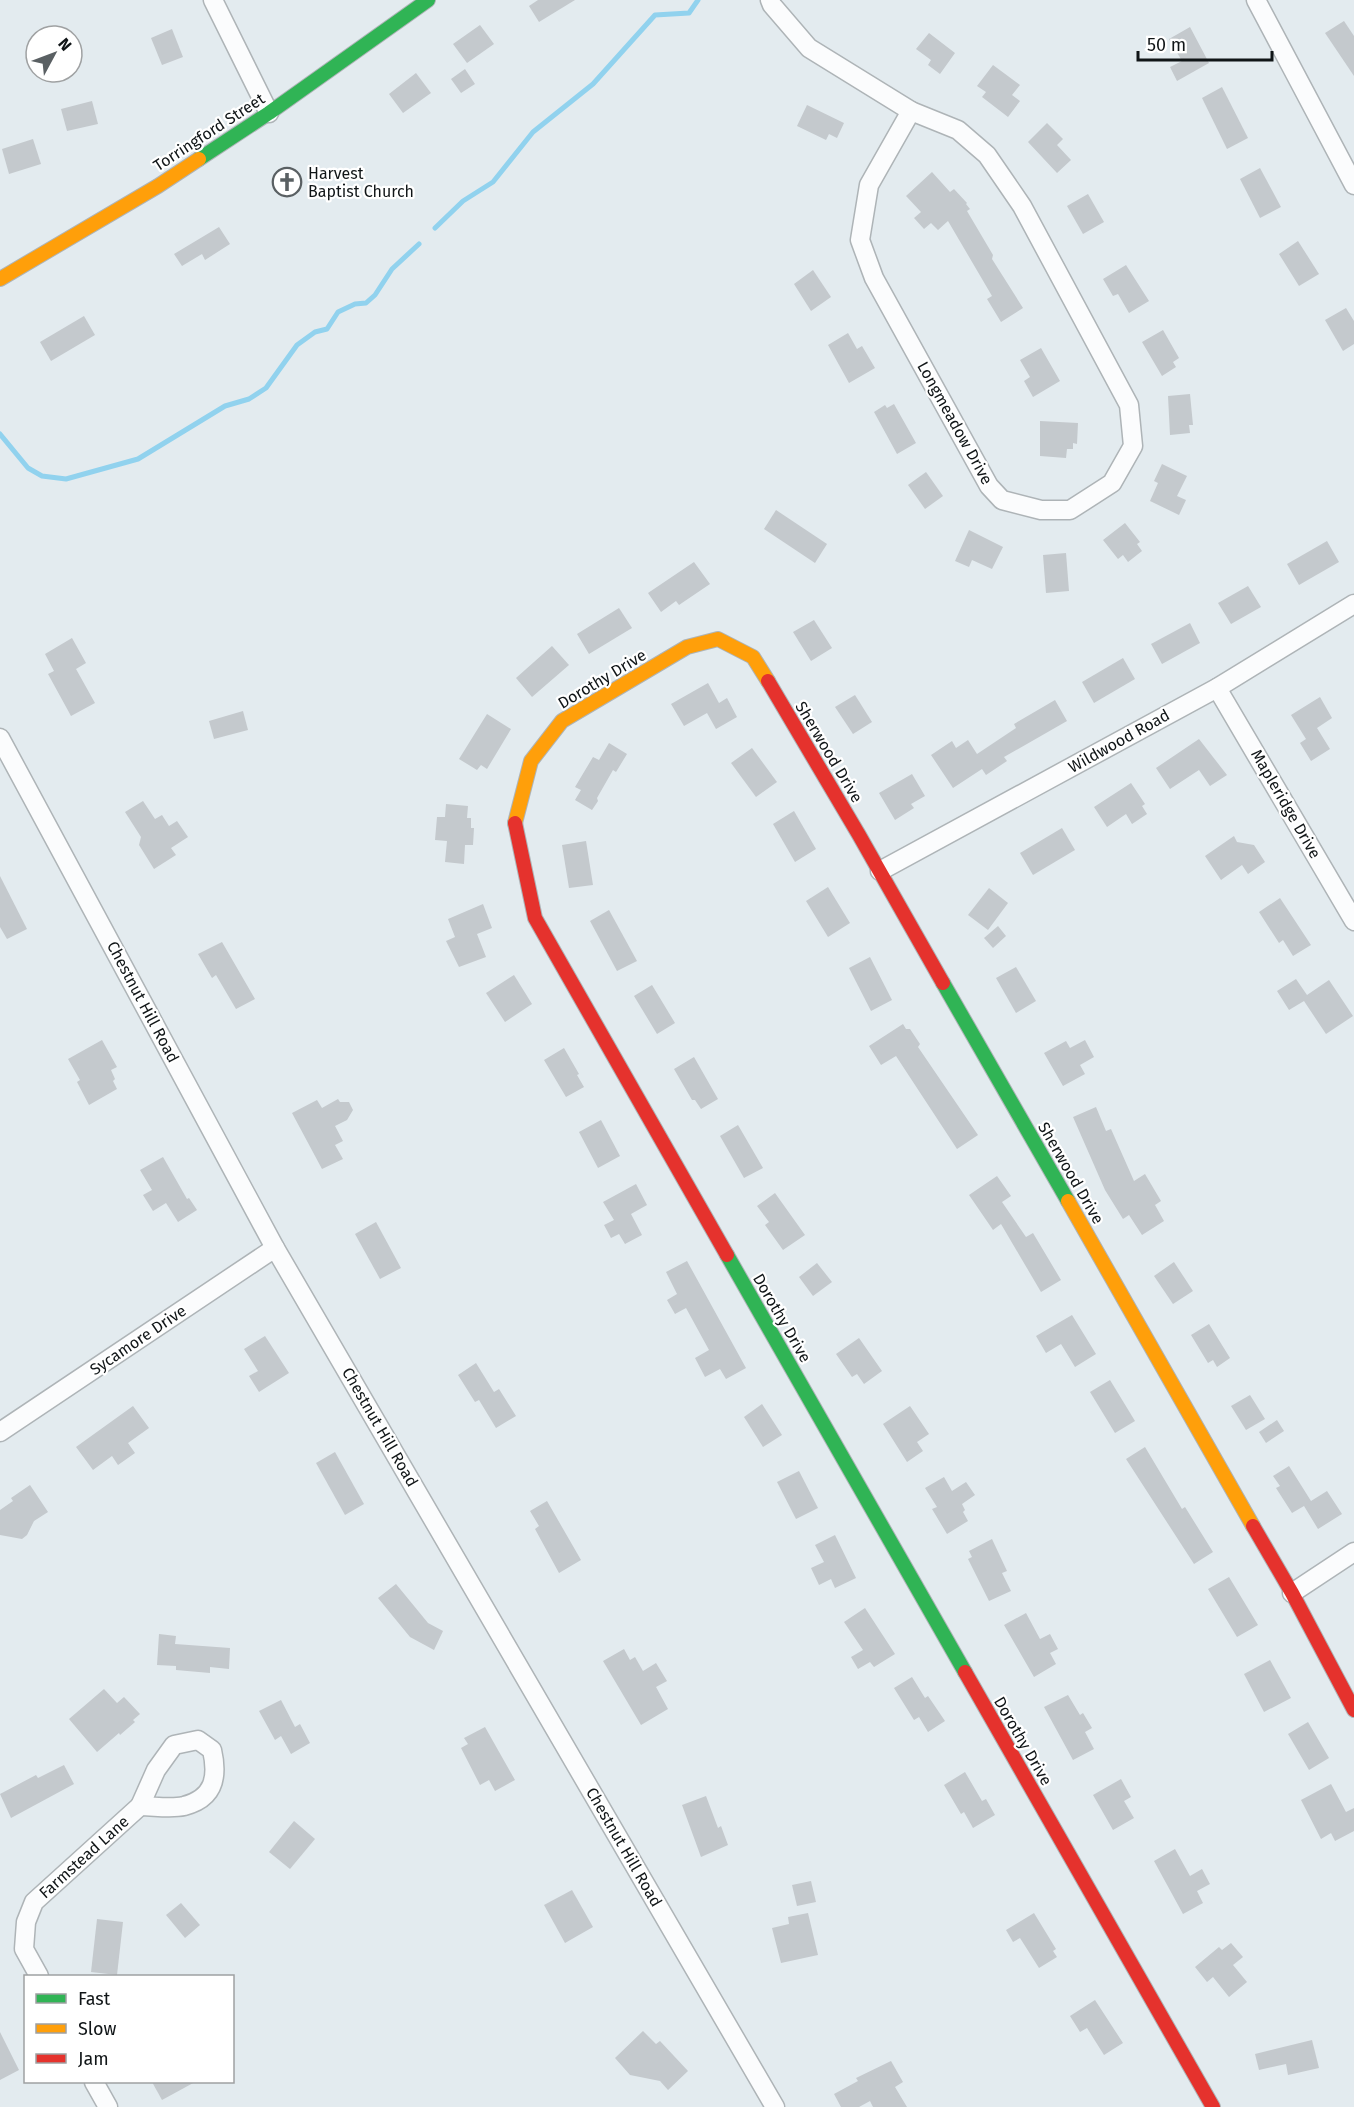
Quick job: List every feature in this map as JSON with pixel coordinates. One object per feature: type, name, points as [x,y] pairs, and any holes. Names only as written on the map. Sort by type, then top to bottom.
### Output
[{"type":"street","points":[[213,0],[270,113]]},
{"type":"street","name":"Torringford Street","points":[[0,279],[158,186],[270,113],[428,0]]},
{"type":"street","name":"Longmeadow Drive","points":[[770,0],[810,48],[911,111],[958,130],[987,155],[1022,206],[1129,405],[1133,446],[1112,483],[1070,510],[1041,510],[1002,500],[989,486],[874,278],[860,240],[869,185],[911,111]]},
{"type":"street","points":[[1256,0],[1354,185]]},
{"type":"street","name":"Wildwood Road","points":[[880,871],[1217,688],[1354,604]]},
{"type":"street","name":"Dorothy Drive","points":[[753,657],[718,639],[687,647],[562,721],[531,761],[515,821],[535,918],[1213,2107]]},
{"type":"street","name":"Sherwood Drive","points":[[753,657],[880,871],[1292,1593],[1354,1710]]},
{"type":"street","name":"Mapleridge Drive","points":[[1217,688],[1354,921]]},
{"type":"street","name":"Chestnut Hill Road","points":[[0,738],[5,759],[275,1248],[775,2107]]},
{"type":"street","name":"Sycamore Drive","points":[[0,1432],[275,1248]]},
{"type":"street","points":[[1292,1593],[1354,1552]]},
{"type":"street","name":"Farmstead Lane","points":[[38,1975],[24,1949],[26,1922],[34,1902],[141,1806],[156,1770],[174,1745],[198,1740],[212,1750],[216,1768],[213,1787],[200,1798],[183,1806],[141,1806]]},
{"type":"street","points":[[95,2083],[108,2107]]},
{"type":"building","points":[[538,0],[575,0],[539,22],[529,6]]},
{"type":"building","points":[[1344,21],[1354,36],[1354,76],[1325,33]]},
{"type":"building","points":[[480,25],[494,44],[467,63],[453,44]]},
{"type":"building","points":[[1190,27],[1209,63],[1177,81],[1170,67],[1182,61],[1169,39]]},
{"type":"building","points":[[172,29],[183,57],[162,65],[151,38]]},
{"type":"building","points":[[929,33],[955,53],[940,74],[928,65],[931,60],[916,49]]},
{"type":"building","points":[[993,65],[1020,85],[1012,95],[1020,101],[1008,117],[982,97],[986,92],[977,86]]},
{"type":"building","points":[[465,69],[475,84],[461,93],[451,79]]},
{"type":"building","points":[[416,73],[431,93],[403,113],[389,94]]},
{"type":"building","points":[[1222,87],[1248,138],[1227,149],[1202,98]]},
{"type":"building","points":[[92,101],[98,124],[67,131],[61,109]]},
{"type":"building","points":[[807,105],[844,123],[837,138],[829,134],[826,140],[797,126]]},
{"type":"building","points":[[1047,123],[1063,139],[1057,145],[1071,160],[1057,173],[1028,142]]},
{"type":"building","points":[[33,139],[41,164],[9,174],[2,149]]},
{"type":"building","points":[[1260,168],[1281,207],[1260,218],[1240,179]]},
{"type":"building","points":[[932,172],[950,192],[954,189],[967,203],[970,209],[967,211],[993,255],[992,259],[1023,308],[1001,322],[987,299],[992,296],[948,221],[938,230],[931,223],[924,229],[914,218],[921,212],[906,196]]},
{"type":"building","points":[[1088,194],[1104,222],[1083,234],[1067,206]]},
{"type":"building","points":[[219,227],[230,244],[205,260],[202,254],[182,266],[174,254]]},
{"type":"building","points":[[1298,241],[1319,274],[1299,286],[1279,254]]},
{"type":"building","points":[[1126,265],[1149,301],[1129,313],[1118,294],[1113,296],[1103,279]]},
{"type":"building","points":[[813,270],[831,297],[811,311],[794,284]]},
{"type":"building","points":[[1346,308],[1354,321],[1354,344],[1343,351],[1325,320]]},
{"type":"building","points":[[84,316],[95,335],[51,361],[40,342]]},
{"type":"building","points":[[1163,330],[1179,358],[1173,362],[1176,367],[1162,376],[1142,342]]},
{"type":"building","points":[[848,333],[857,349],[862,346],[875,368],[849,383],[828,345]]},
{"type":"building","points":[[1041,348],[1060,381],[1033,397],[1024,381],[1030,377],[1020,360]]},
{"type":"building","points":[[1190,394],[1193,425],[1189,425],[1190,433],[1170,435],[1168,396]]},
{"type":"building","points":[[894,404],[916,443],[897,454],[874,412],[885,405],[887,408]]},
{"type":"building","points":[[1040,421],[1078,423],[1077,444],[1073,443],[1073,449],[1067,449],[1066,458],[1040,456]]},
{"type":"building","points":[[1162,464],[1187,476],[1177,496],[1186,500],[1179,515],[1150,501],[1158,483],[1154,481]]},
{"type":"building","points":[[926,472],[943,496],[925,509],[908,485]]},
{"type":"building","points":[[776,510],[827,544],[815,563],[764,529]]},
{"type":"building","points":[[1125,523],[1140,542],[1137,544],[1142,551],[1128,562],[1123,555],[1118,559],[1103,540]]},
{"type":"building","points":[[969,530],[1003,547],[992,569],[972,560],[969,567],[955,561]]},
{"type":"building","points":[[1327,541],[1339,562],[1299,585],[1287,564]]},
{"type":"building","points":[[1066,553],[1069,591],[1046,593],[1043,555]]},
{"type":"building","points":[[694,562],[710,584],[679,605],[676,601],[661,612],[648,593]]},
{"type":"building","points":[[1248,586],[1261,607],[1231,624],[1218,603]]},
{"type":"building","points":[[619,608],[632,628],[589,654],[577,634]]},
{"type":"building","points":[[814,620],[832,648],[811,661],[793,632]]},
{"type":"building","points":[[1190,623],[1200,643],[1162,664],[1151,644]]},
{"type":"building","points":[[72,638],[86,663],[76,669],[95,703],[71,716],[48,674],[54,671],[45,654]]},
{"type":"building","points":[[552,646],[569,665],[532,697],[516,678]]},
{"type":"building","points":[[1123,658],[1135,679],[1094,703],[1082,682]]},
{"type":"building","points":[[708,683],[719,703],[727,698],[737,717],[716,729],[707,713],[684,726],[671,704]]},
{"type":"building","points":[[855,695],[872,722],[853,734],[835,707]]},
{"type":"building","points":[[1320,697],[1332,718],[1317,728],[1330,749],[1311,761],[1300,743],[1306,739],[1291,715]]},
{"type":"building","points":[[1055,700],[1067,721],[1004,757],[1007,761],[986,775],[982,769],[953,788],[931,755],[952,741],[956,748],[968,740],[977,754],[1016,728],[1014,724]]},
{"type":"building","points":[[243,711],[248,730],[214,739],[209,721]]},
{"type":"building","points":[[487,714],[511,729],[487,769],[481,765],[477,770],[459,759]]},
{"type":"building","points":[[1199,739],[1227,775],[1210,786],[1199,770],[1170,789],[1156,768]]},
{"type":"building","points":[[609,743],[627,754],[616,772],[613,770],[592,810],[575,800],[581,790],[575,787],[593,757],[599,760]]},
{"type":"building","points":[[752,748],[777,782],[756,797],[731,763]]},
{"type":"building","points":[[912,774],[925,796],[911,804],[914,808],[895,820],[879,793]]},
{"type":"building","points":[[1131,783],[1145,804],[1142,806],[1147,814],[1132,824],[1126,814],[1107,827],[1094,807]]},
{"type":"building","points":[[143,801],[155,819],[162,815],[169,826],[177,821],[188,837],[171,848],[176,855],[154,869],[139,845],[141,837],[125,812]]},
{"type":"building","points":[[446,804],[468,806],[467,818],[471,818],[471,828],[474,828],[473,845],[465,845],[464,864],[445,862],[447,841],[435,840],[437,817],[445,817]]},
{"type":"building","points":[[794,811],[816,849],[795,862],[773,824]]},
{"type":"building","points":[[1062,828],[1075,850],[1033,875],[1020,853]]},
{"type":"building","points":[[1234,836],[1237,842],[1254,845],[1265,862],[1248,874],[1242,865],[1221,880],[1205,856]]},
{"type":"building","points":[[586,841],[593,885],[569,888],[562,845]]},
{"type":"building","points":[[0,876],[27,929],[7,939],[0,927]]},
{"type":"building","points":[[828,887],[850,923],[828,937],[806,901]]},
{"type":"building","points":[[989,888],[1008,903],[988,930],[968,915]]},
{"type":"building","points":[[1280,898],[1311,945],[1293,956],[1283,940],[1279,943],[1259,912]]},
{"type":"building","points":[[483,904],[492,928],[477,934],[486,957],[459,967],[446,941],[455,937],[448,919]]},
{"type":"building","points":[[609,910],[637,961],[617,971],[590,921]]},
{"type":"building","points":[[998,926],[1006,936],[993,948],[984,938]]},
{"type":"building","points":[[222,942],[255,999],[236,1009],[216,975],[212,978],[198,954]]},
{"type":"building","points":[[870,957],[892,1000],[871,1011],[849,968]]},
{"type":"building","points":[[1016,967],[1036,1001],[1016,1013],[996,978]]},
{"type":"building","points":[[514,975],[532,1004],[505,1022],[486,993]]},
{"type":"building","points":[[1296,979],[1307,995],[1329,980],[1353,1016],[1326,1034],[1304,1001],[1289,1010],[1277,991]]},
{"type":"building","points":[[652,985],[675,1023],[657,1034],[634,996]]},
{"type":"building","points":[[903,1024],[906,1029],[910,1029],[920,1044],[918,1047],[978,1135],[957,1149],[896,1056],[881,1065],[869,1046]]},
{"type":"building","points":[[102,1040],[117,1067],[111,1070],[117,1089],[89,1105],[77,1082],[80,1080],[68,1059]]},
{"type":"building","points":[[1085,1040],[1094,1057],[1080,1065],[1085,1074],[1063,1086],[1044,1053],[1066,1041],[1070,1048]]},
{"type":"building","points":[[564,1048],[584,1087],[566,1097],[544,1060]]},
{"type":"building","points":[[694,1057],[718,1099],[701,1109],[695,1100],[692,1100],[674,1069]]},
{"type":"building","points":[[338,1099],[340,1102],[349,1102],[353,1110],[347,1120],[335,1126],[343,1141],[335,1145],[343,1159],[322,1169],[292,1113],[317,1100],[322,1108]]},
{"type":"building","points":[[1096,1107],[1106,1131],[1111,1129],[1134,1181],[1145,1174],[1161,1201],[1155,1205],[1164,1221],[1142,1235],[1129,1215],[1123,1219],[1105,1190],[1073,1117]]},
{"type":"building","points":[[601,1120],[620,1156],[598,1168],[579,1132]]},
{"type":"building","points":[[738,1125],[763,1168],[744,1178],[720,1136]]},
{"type":"building","points":[[163,1157],[187,1199],[189,1198],[197,1210],[178,1222],[166,1203],[153,1211],[143,1195],[152,1190],[140,1170]]},
{"type":"building","points":[[997,1176],[1011,1196],[1002,1202],[1026,1237],[1033,1233],[1061,1280],[1041,1292],[1001,1224],[993,1230],[969,1195]]},
{"type":"building","points":[[636,1184],[647,1205],[631,1214],[642,1235],[625,1244],[619,1234],[611,1238],[604,1225],[614,1220],[603,1202]]},
{"type":"building","points":[[775,1193],[805,1235],[783,1250],[765,1225],[769,1222],[757,1206]]},
{"type":"building","points":[[376,1222],[401,1268],[380,1279],[355,1234]]},
{"type":"building","points":[[687,1261],[746,1368],[726,1379],[720,1369],[705,1377],[695,1358],[709,1350],[686,1308],[675,1314],[667,1300],[677,1294],[666,1272]]},
{"type":"building","points":[[1174,1262],[1193,1291],[1173,1304],[1154,1276]]},
{"type":"building","points":[[817,1263],[832,1282],[813,1296],[799,1277]]},
{"type":"building","points":[[1072,1315],[1096,1354],[1075,1367],[1061,1344],[1046,1353],[1036,1336]]},
{"type":"building","points":[[1209,1324],[1230,1358],[1217,1367],[1213,1360],[1208,1363],[1191,1335]]},
{"type":"building","points":[[265,1336],[289,1373],[259,1392],[249,1376],[258,1371],[244,1349]]},
{"type":"building","points":[[859,1338],[882,1371],[864,1384],[857,1374],[852,1377],[836,1354]]},
{"type":"building","points":[[476,1363],[494,1392],[499,1389],[516,1416],[496,1428],[479,1400],[475,1402],[458,1375]]},
{"type":"building","points":[[1110,1380],[1135,1421],[1115,1433],[1090,1392]]},
{"type":"building","points":[[1250,1395],[1265,1419],[1246,1430],[1231,1406]]},
{"type":"building","points":[[762,1404],[782,1435],[763,1447],[744,1417]]},
{"type":"building","points":[[133,1406],[149,1428],[128,1443],[135,1453],[118,1465],[112,1456],[93,1470],[76,1447]]},
{"type":"building","points":[[910,1406],[929,1434],[917,1442],[923,1451],[907,1462],[883,1424]]},
{"type":"building","points":[[1277,1420],[1284,1431],[1266,1443],[1259,1432]]},
{"type":"building","points":[[1145,1447],[1182,1509],[1185,1507],[1213,1552],[1194,1564],[1126,1459]]},
{"type":"building","points":[[335,1452],[364,1504],[345,1515],[316,1463]]},
{"type":"building","points":[[1289,1466],[1311,1501],[1327,1491],[1342,1514],[1318,1529],[1304,1506],[1292,1513],[1276,1488],[1280,1486],[1273,1476]]},
{"type":"building","points":[[799,1471],[818,1508],[796,1519],[777,1482]]},
{"type":"building","points":[[944,1477],[952,1491],[966,1482],[975,1495],[962,1504],[968,1521],[947,1534],[932,1509],[937,1507],[925,1488]]},
{"type":"building","points":[[30,1485],[48,1512],[34,1521],[27,1535],[22,1539],[0,1535],[0,1510],[13,1501],[11,1498]]},
{"type":"building","points":[[547,1501],[581,1560],[559,1573],[535,1529],[539,1526],[530,1511]]},
{"type":"building","points":[[835,1535],[856,1578],[835,1588],[831,1579],[819,1585],[811,1568],[824,1562],[815,1545]]},
{"type":"building","points":[[992,1539],[1007,1571],[1002,1573],[1011,1591],[989,1601],[968,1559],[972,1557],[969,1551]]},
{"type":"building","points":[[1229,1577],[1258,1625],[1237,1637],[1208,1589]]},
{"type":"building","points":[[396,1584],[428,1623],[443,1631],[434,1650],[410,1637],[378,1598]]},
{"type":"building","points":[[865,1608],[895,1654],[874,1667],[870,1662],[858,1669],[851,1657],[863,1650],[844,1622]]},
{"type":"building","points":[[1026,1613],[1040,1639],[1050,1634],[1058,1649],[1050,1653],[1056,1664],[1034,1677],[1004,1625]]},
{"type":"building","points":[[159,1634],[176,1636],[175,1644],[230,1648],[229,1669],[210,1667],[210,1673],[176,1670],[176,1666],[157,1665]]},
{"type":"building","points":[[624,1649],[630,1660],[635,1657],[643,1671],[656,1663],[667,1681],[656,1687],[668,1709],[641,1725],[603,1661]]},
{"type":"building","points":[[1270,1660],[1291,1698],[1264,1712],[1244,1674]]},
{"type":"building","points":[[912,1677],[925,1698],[928,1696],[945,1721],[928,1732],[919,1717],[914,1720],[894,1688]]},
{"type":"building","points":[[104,1689],[117,1703],[124,1697],[140,1714],[133,1720],[135,1722],[97,1752],[69,1719]]},
{"type":"building","points":[[1068,1695],[1080,1715],[1083,1713],[1092,1728],[1085,1732],[1094,1749],[1073,1760],[1044,1707]]},
{"type":"building","points":[[281,1700],[295,1727],[300,1724],[310,1743],[291,1754],[281,1736],[275,1740],[259,1711]]},
{"type":"building","points":[[1308,1722],[1329,1758],[1309,1770],[1288,1734]]},
{"type":"building","points":[[485,1727],[515,1780],[495,1791],[489,1780],[480,1785],[461,1748],[468,1744],[464,1738]]},
{"type":"building","points":[[64,1765],[74,1784],[11,1818],[0,1794],[36,1775],[38,1778]]},
{"type":"building","points":[[965,1772],[982,1801],[986,1799],[995,1815],[973,1828],[964,1812],[961,1814],[944,1785]]},
{"type":"building","points":[[1121,1779],[1131,1797],[1124,1801],[1134,1818],[1113,1830],[1093,1795]]},
{"type":"building","points":[[1331,1784],[1346,1812],[1354,1808],[1354,1831],[1335,1841],[1331,1833],[1321,1839],[1301,1800]]},
{"type":"building","points":[[706,1796],[718,1828],[721,1826],[728,1845],[701,1857],[682,1805]]},
{"type":"building","points":[[294,1821],[315,1839],[290,1869],[269,1852]]},
{"type":"building","points":[[1175,1849],[1190,1876],[1202,1869],[1210,1884],[1197,1891],[1203,1903],[1183,1914],[1154,1861]]},
{"type":"building","points":[[811,1881],[816,1902],[797,1906],[792,1885]]},
{"type":"building","points":[[572,1890],[593,1927],[565,1943],[544,1905]]},
{"type":"building","points":[[181,1903],[200,1925],[185,1938],[166,1915]]},
{"type":"building","points":[[808,1913],[818,1955],[781,1963],[772,1928],[789,1924],[788,1917]]},
{"type":"building","points":[[1034,1913],[1056,1949],[1053,1951],[1057,1957],[1039,1968],[1020,1938],[1013,1942],[1006,1930]]},
{"type":"building","points":[[97,1919],[123,1922],[117,1975],[91,1972]]},
{"type":"building","points":[[1231,1943],[1243,1957],[1233,1965],[1247,1982],[1229,1997],[1213,1977],[1207,1982],[1195,1967],[1219,1947],[1222,1950]]},
{"type":"building","points":[[1095,2000],[1123,2043],[1104,2055],[1087,2028],[1080,2032],[1070,2016]]},
{"type":"building","points":[[643,2031],[656,2044],[660,2041],[688,2071],[668,2090],[660,2081],[630,2075],[615,2058]]},
{"type":"building","points":[[0,2032],[19,2070],[0,2080]]},
{"type":"building","points":[[1312,2040],[1319,2068],[1288,2075],[1286,2064],[1259,2070],[1255,2054]]},
{"type":"building","points":[[891,2061],[903,2082],[895,2087],[907,2107],[873,2107],[870,2101],[859,2107],[841,2107],[834,2094],[858,2081],[856,2078]]},
{"type":"building","points":[[153,2083],[193,2083],[162,2100]]},
{"type":"waterway","points":[[435,228],[463,201],[493,182],[533,132],[593,84],[655,15],[689,13],[698,0]]},
{"type":"waterway","points":[[0,434],[28,468],[42,476],[66,479],[138,459],[225,406],[249,399],[266,388],[297,345],[315,332],[327,329],[338,312],[355,304],[366,303],[375,295],[392,269],[419,244]]},
{"type":"traffic: fast","points":[[199,159],[269,113],[428,0]]},
{"type":"traffic: fast","points":[[943,983],[1068,1201]]},
{"type":"traffic: fast","points":[[727,1255],[965,1672]]},
{"type":"traffic: slow","points":[[0,279],[158,186],[199,159]]},
{"type":"traffic: slow","points":[[515,823],[531,761],[562,721],[687,647],[718,639],[753,657],[768,681]]},
{"type":"traffic: slow","points":[[1068,1201],[1253,1526]]},
{"type":"traffic: jam","points":[[768,681],[943,983]]},
{"type":"traffic: jam","points":[[515,823],[535,918],[727,1255]]},
{"type":"traffic: jam","points":[[1253,1526],[1292,1593],[1354,1710]]},
{"type":"traffic: jam","points":[[965,1672],[1213,2107]]},
{"type":"place","name":"Harvest Baptist Church","points":[[287,182]]}]
